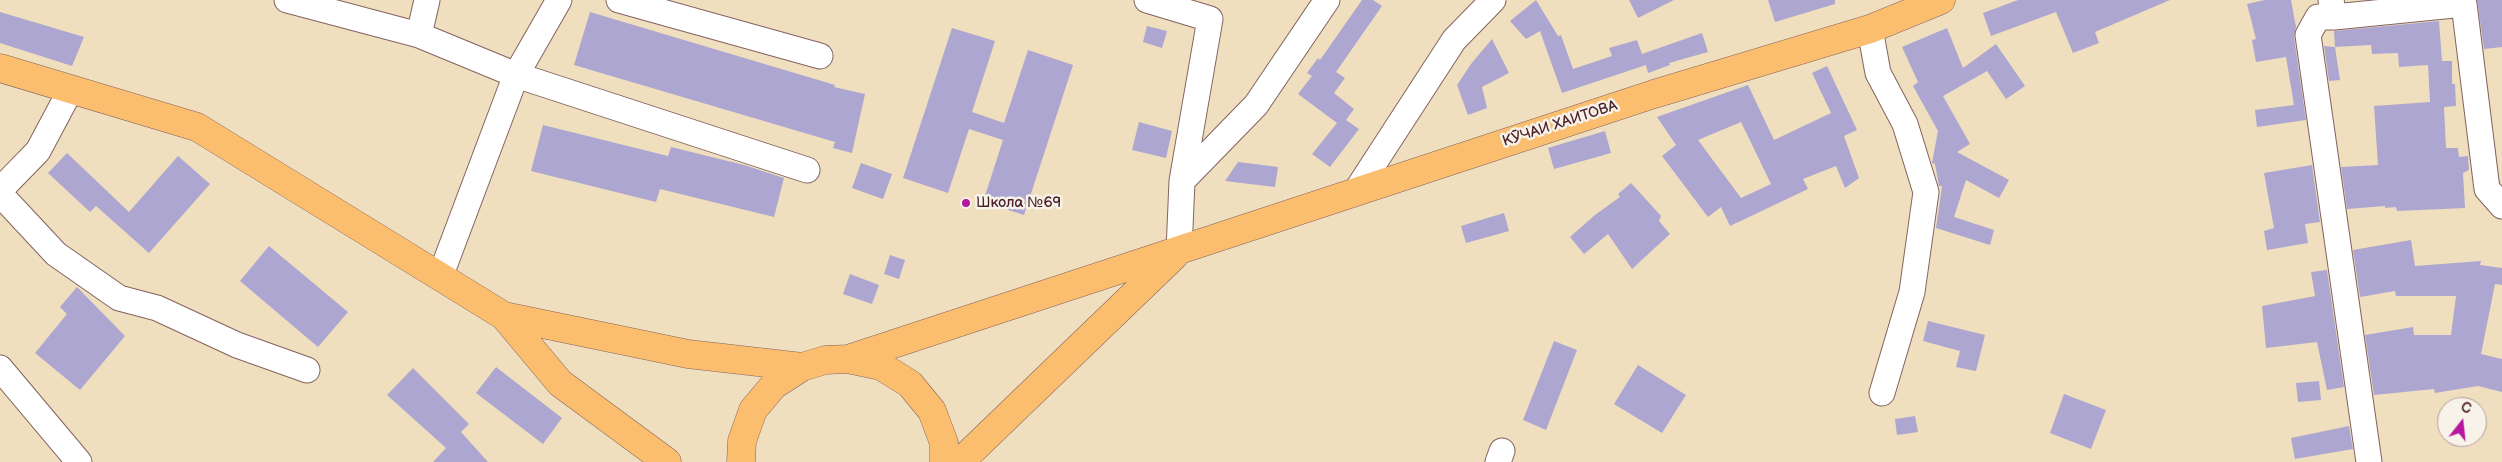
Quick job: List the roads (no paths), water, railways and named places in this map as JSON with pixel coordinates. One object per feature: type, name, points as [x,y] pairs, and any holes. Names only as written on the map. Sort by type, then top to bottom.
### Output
[{"type":"main road","name":"КӮЧАИ ХАИТОВА","points":[[848,359],[1654,94],[1870,29],[1941,0]]},
{"type":"main road","points":[[0,68],[196,127],[504,316],[560,383],[667,462]]},
{"type":"main road","points":[[960,462],[1179,251]]},
{"type":"main road","points":[[504,316],[688,354],[802,367]]},
{"type":"main road","points":[[741,462],[742,441],[754,410],[774,385],[802,367],[825,360],[848,359],[882,366],[910,384],[932,411],[944,444],[944,462]]},
{"type":"street","points":[[287,0],[419,35],[516,75],[807,170]]},
{"type":"street","points":[[419,35],[427,0]]},
{"type":"street","points":[[440,277],[516,75],[559,0]]},
{"type":"street","points":[[620,0],[820,56]]},
{"type":"street","points":[[1147,0],[1210,19],[1182,181],[1179,251]]},
{"type":"street","points":[[1182,181],[1256,105],[1327,0]]},
{"type":"street","points":[[1356,191],[1454,40],[1493,0]]},
{"type":"street","points":[[2369,462],[2308,35],[2318,17],[2332,8],[2464,4],[2487,189],[2502,206]]},
{"type":"street","points":[[1870,29],[1878,73],[1905,124],[1926,192],[1912,292],[1882,393]]},
{"type":"street","points":[[0,190],[38,151],[71,89]]},
{"type":"street","points":[[0,194],[56,254],[118,298],[158,308],[237,345],[307,370]]},
{"type":"street","points":[[0,368],[79,462]]},
{"type":"place","name":"Школа №69","points":[[966,203]]}]
